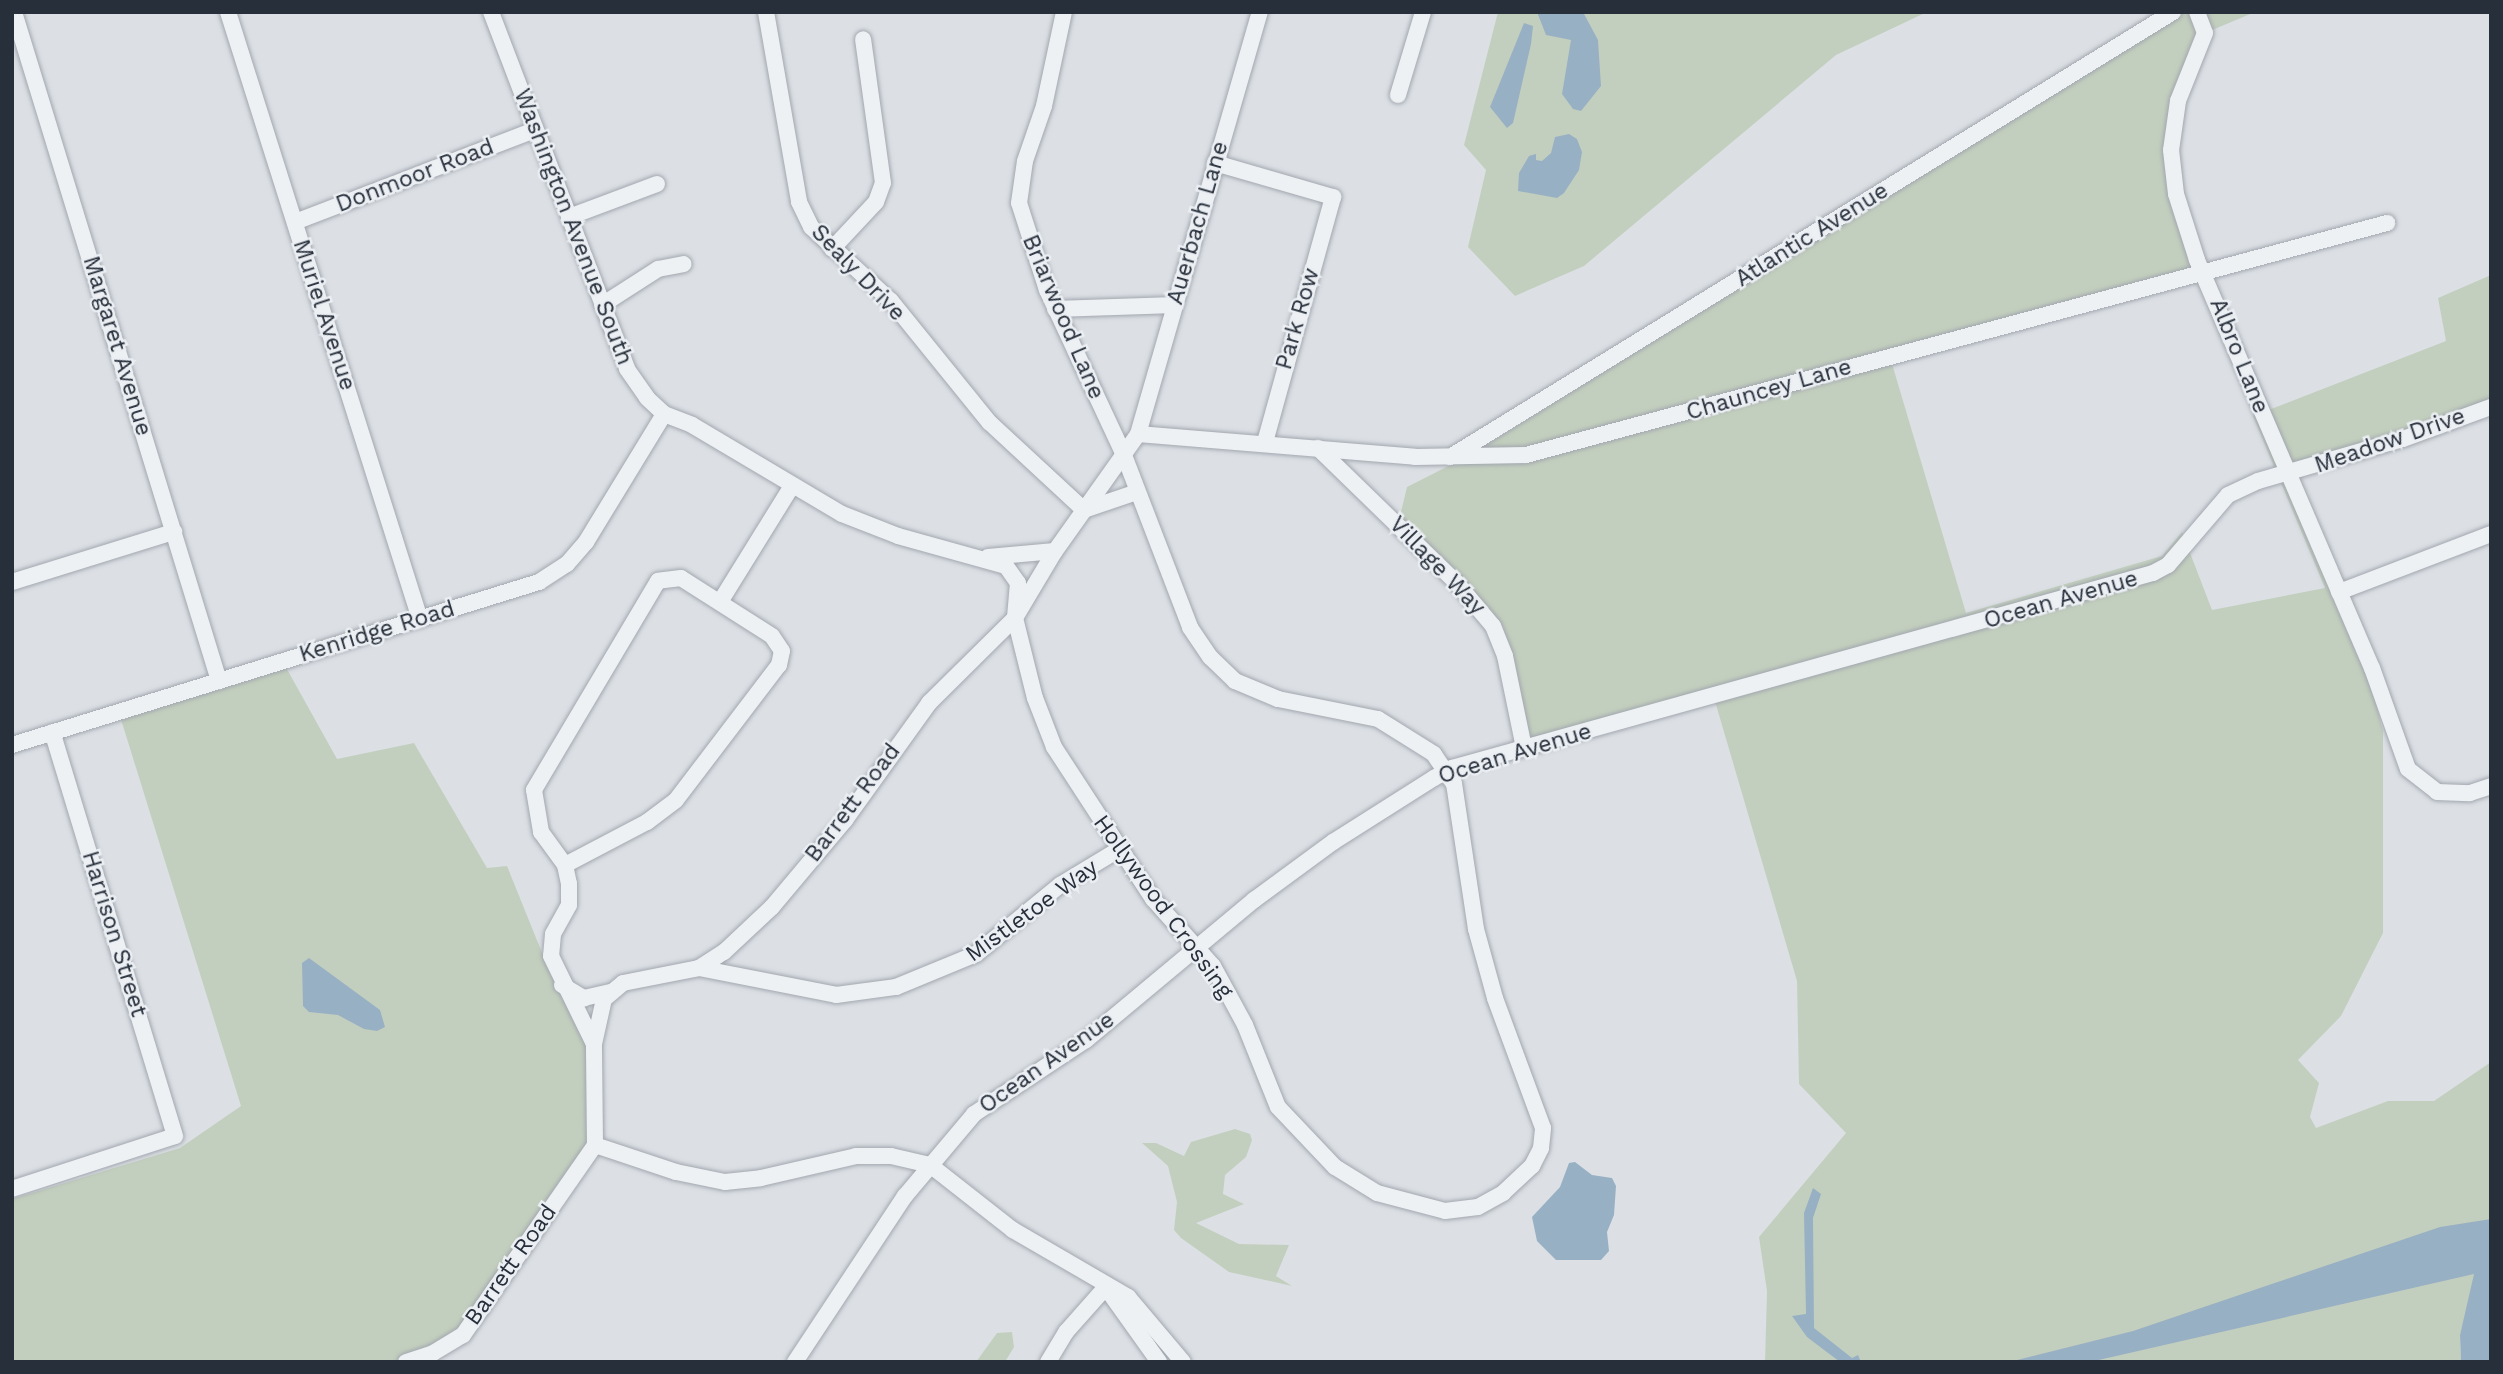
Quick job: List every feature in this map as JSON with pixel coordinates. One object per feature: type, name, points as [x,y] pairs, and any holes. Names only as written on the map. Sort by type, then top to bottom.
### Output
[{"type":"street","name":"Margaret Avenue","points":[[14,12],[219,681]]},
{"type":"street","name":"Muriel Avenue","points":[[228,12],[420,619]]},
{"type":"street","name":"Washington Avenue South","points":[[491,12],[627,369],[664,414],[692,425],[842,514],[898,536],[985,557],[1006,566],[1018,583],[1015,618]]},
{"type":"street","name":"Sealy Drive","points":[[766,12],[799,202],[811,227],[891,301],[989,422],[1084,510]]},
{"type":"street","name":"Briarwood Lane","points":[[1064,12],[1044,106],[1018,190],[1027,236],[1055,309],[1124,456],[1190,627],[1210,657],[1233,679],[1278,699],[1378,719],[1434,754],[1447,771]]},
{"type":"street","name":"Auerbach Lane","points":[[1138,434],[1260,12]]},
{"type":"street","points":[[1398,95],[1423,12]]},
{"type":"street","name":"Atlantic Avenue","points":[[1450,457],[2173,12]]},
{"type":"street","name":"Albro Lane","points":[[2197,12],[2205,33],[2178,101],[2171,150],[2176,194],[2203,269],[2380,691],[2408,769],[2420,783],[2437,792],[2470,793],[2491,786]]},
{"type":"street","points":[[832,249],[876,202],[883,183],[863,38]]},
{"type":"street","name":"Donmoor Road","points":[[295,222],[535,130]]},
{"type":"street","name":"Park Row","points":[[1215,163],[1333,197],[1265,443]]},
{"type":"street","points":[[569,217],[657,184]]},
{"type":"street","name":"Chauncey Lane","points":[[1138,434],[1450,457],[1507,458],[1578,444],[2203,269],[2387,223]]},
{"type":"street","points":[[602,305],[658,269],[684,264]]},
{"type":"street","points":[[1055,309],[1175,305]]},
{"type":"street","name":"Meadow Drive","points":[[2288,475],[2491,407]]},
{"type":"street","name":"Kenridge Road","points":[[12,744],[539,582],[567,564],[586,542],[664,414]]},
{"type":"street","points":[[1124,456],[1138,434]]},
{"type":"street","name":"Village Way","points":[[1318,448],[1455,581],[1493,626],[1504,656],[1524,748]]},
{"type":"street","name":"Barrett Road","points":[[611,992],[641,978],[699,968],[724,952],[772,907],[845,820],[929,703],[1015,618],[1055,551],[1124,456]]},
{"type":"street","name":"Ocean Avenue","points":[[794,1362],[873,1241],[930,1165],[974,1114],[1086,1041],[1195,948],[1333,842],[1447,771],[2152,573],[2168,565],[2228,495],[2258,481],[2288,475]]},
{"type":"street","points":[[720,602],[792,486]]},
{"type":"street","points":[[1084,510],[1137,492]]},
{"type":"street","points":[[12,582],[174,532]]},
{"type":"street","points":[[2339,592],[2491,534]]},
{"type":"street","name":"Washington Avenue South","points":[[985,557],[1055,551]]},
{"type":"street","points":[[565,865],[647,822],[676,800],[779,665],[782,651],[772,636],[681,578],[658,581],[539,775],[533,802],[537,820],[565,865],[571,899],[551,946],[561,983],[594,1044]]},
{"type":"street","name":"Hollywood Crossing","points":[[1015,618],[1035,698],[1054,747],[1118,850],[1195,948],[1213,966],[1233,1000],[1278,1107],[1335,1167],[1377,1193],[1445,1211],[1478,1207],[1503,1194],[1532,1166],[1541,1148],[1543,1128],[1495,998],[1476,929],[1458,805],[1447,771]]},
{"type":"street","name":"Harrison Street","points":[[12,1189],[175,1136],[52,733]]},
{"type":"street","name":"Mistletoe Way","points":[[699,968],[836,995],[895,987],[976,954],[1060,885],[1118,850]]},
{"type":"street","points":[[561,983],[584,998],[611,992]]},
{"type":"street","points":[[611,992],[601,1007],[594,1044],[595,1145],[676,1172],[726,1182],[761,1178],[856,1156],[891,1156],[930,1165],[1013,1230],[1106,1287],[1128,1297],[1183,1362]]},
{"type":"street","name":"Barrett Road","points":[[407,1362],[433,1353],[463,1335],[595,1145]]},
{"type":"street","points":[[1048,1362],[1066,1332],[1106,1287]]},
{"type":"street","points":[[1106,1287],[1159,1362]]},
{"type":"green space","points":[[1498,12],[1927,12],[1836,55],[1584,266],[1515,296],[1468,247],[1486,170],[1464,145]]},
{"type":"green space","points":[[2180,12],[2255,12],[2210,31],[2168,121],[2199,268],[1890,357],[1966,613],[2162,556],[2182,532],[2212,610],[2325,588],[2253,416],[2446,341],[2438,298],[2491,275],[2491,404],[2294,470],[2344,581],[2383,731],[2383,933],[2341,1016],[2298,1060],[2319,1083],[2310,1117],[2316,1128],[2388,1101],[2434,1101],[2491,1062],[2491,1219],[2460,1335],[2461,1362],[1765,1362],[1767,1291],[1759,1237],[1846,1133],[1799,1084],[1797,981],[1712,691],[1529,743],[1503,626],[1400,516],[1407,487],[1470,455]]},
{"type":"green space","points":[[283,662],[337,759],[414,743],[487,868],[507,866],[547,965],[584,1037],[595,1084],[591,1144],[463,1335],[405,1362],[12,1362],[12,1199],[180,1148],[241,1106],[119,713]]},
{"type":"green space","points":[[1235,1129],[1250,1134],[1252,1140],[1246,1157],[1225,1175],[1223,1194],[1244,1204],[1196,1223],[1239,1244],[1289,1245],[1276,1276],[1292,1286],[1229,1272],[1181,1238],[1174,1230],[1177,1202],[1168,1166],[1142,1143],[1156,1143],[1184,1156],[1191,1142]]},
{"type":"green space","points":[[1012,1332],[1014,1347],[1005,1362],[976,1362],[997,1333]]},
{"type":"water","points":[[1537,12],[1583,12],[1598,40],[1601,86],[1581,111],[1573,109],[1562,94],[1571,40],[1546,35]]},
{"type":"water","points":[[1524,23],[1533,26],[1531,44],[1513,123],[1507,128],[1490,107]]},
{"type":"water","points":[[1569,134],[1577,139],[1582,152],[1579,170],[1564,193],[1557,198],[1518,191],[1519,173],[1529,156],[1536,154],[1536,160],[1542,161],[1551,153],[1555,137]]},
{"type":"water","points":[[309,958],[380,1010],[385,1027],[377,1031],[364,1029],[338,1015],[309,1012],[303,1006],[302,963]]},
{"type":"water","points":[[1575,1162],[1592,1175],[1612,1178],[1616,1186],[1614,1215],[1607,1232],[1609,1251],[1601,1260],[1556,1260],[1537,1241],[1532,1217],[1560,1187],[1569,1163]]},
{"type":"water","points":[[1813,1188],[1821,1194],[1813,1218],[1814,1328],[1852,1358],[1858,1355],[1861,1362],[1840,1362],[1807,1337],[1792,1316],[1806,1314],[1804,1213]]},
{"type":"water","points":[[2491,1219],[2491,1362],[2461,1362],[2460,1335],[2474,1274],[2090,1362],[2009,1362],[2133,1331],[2440,1227]]}]
